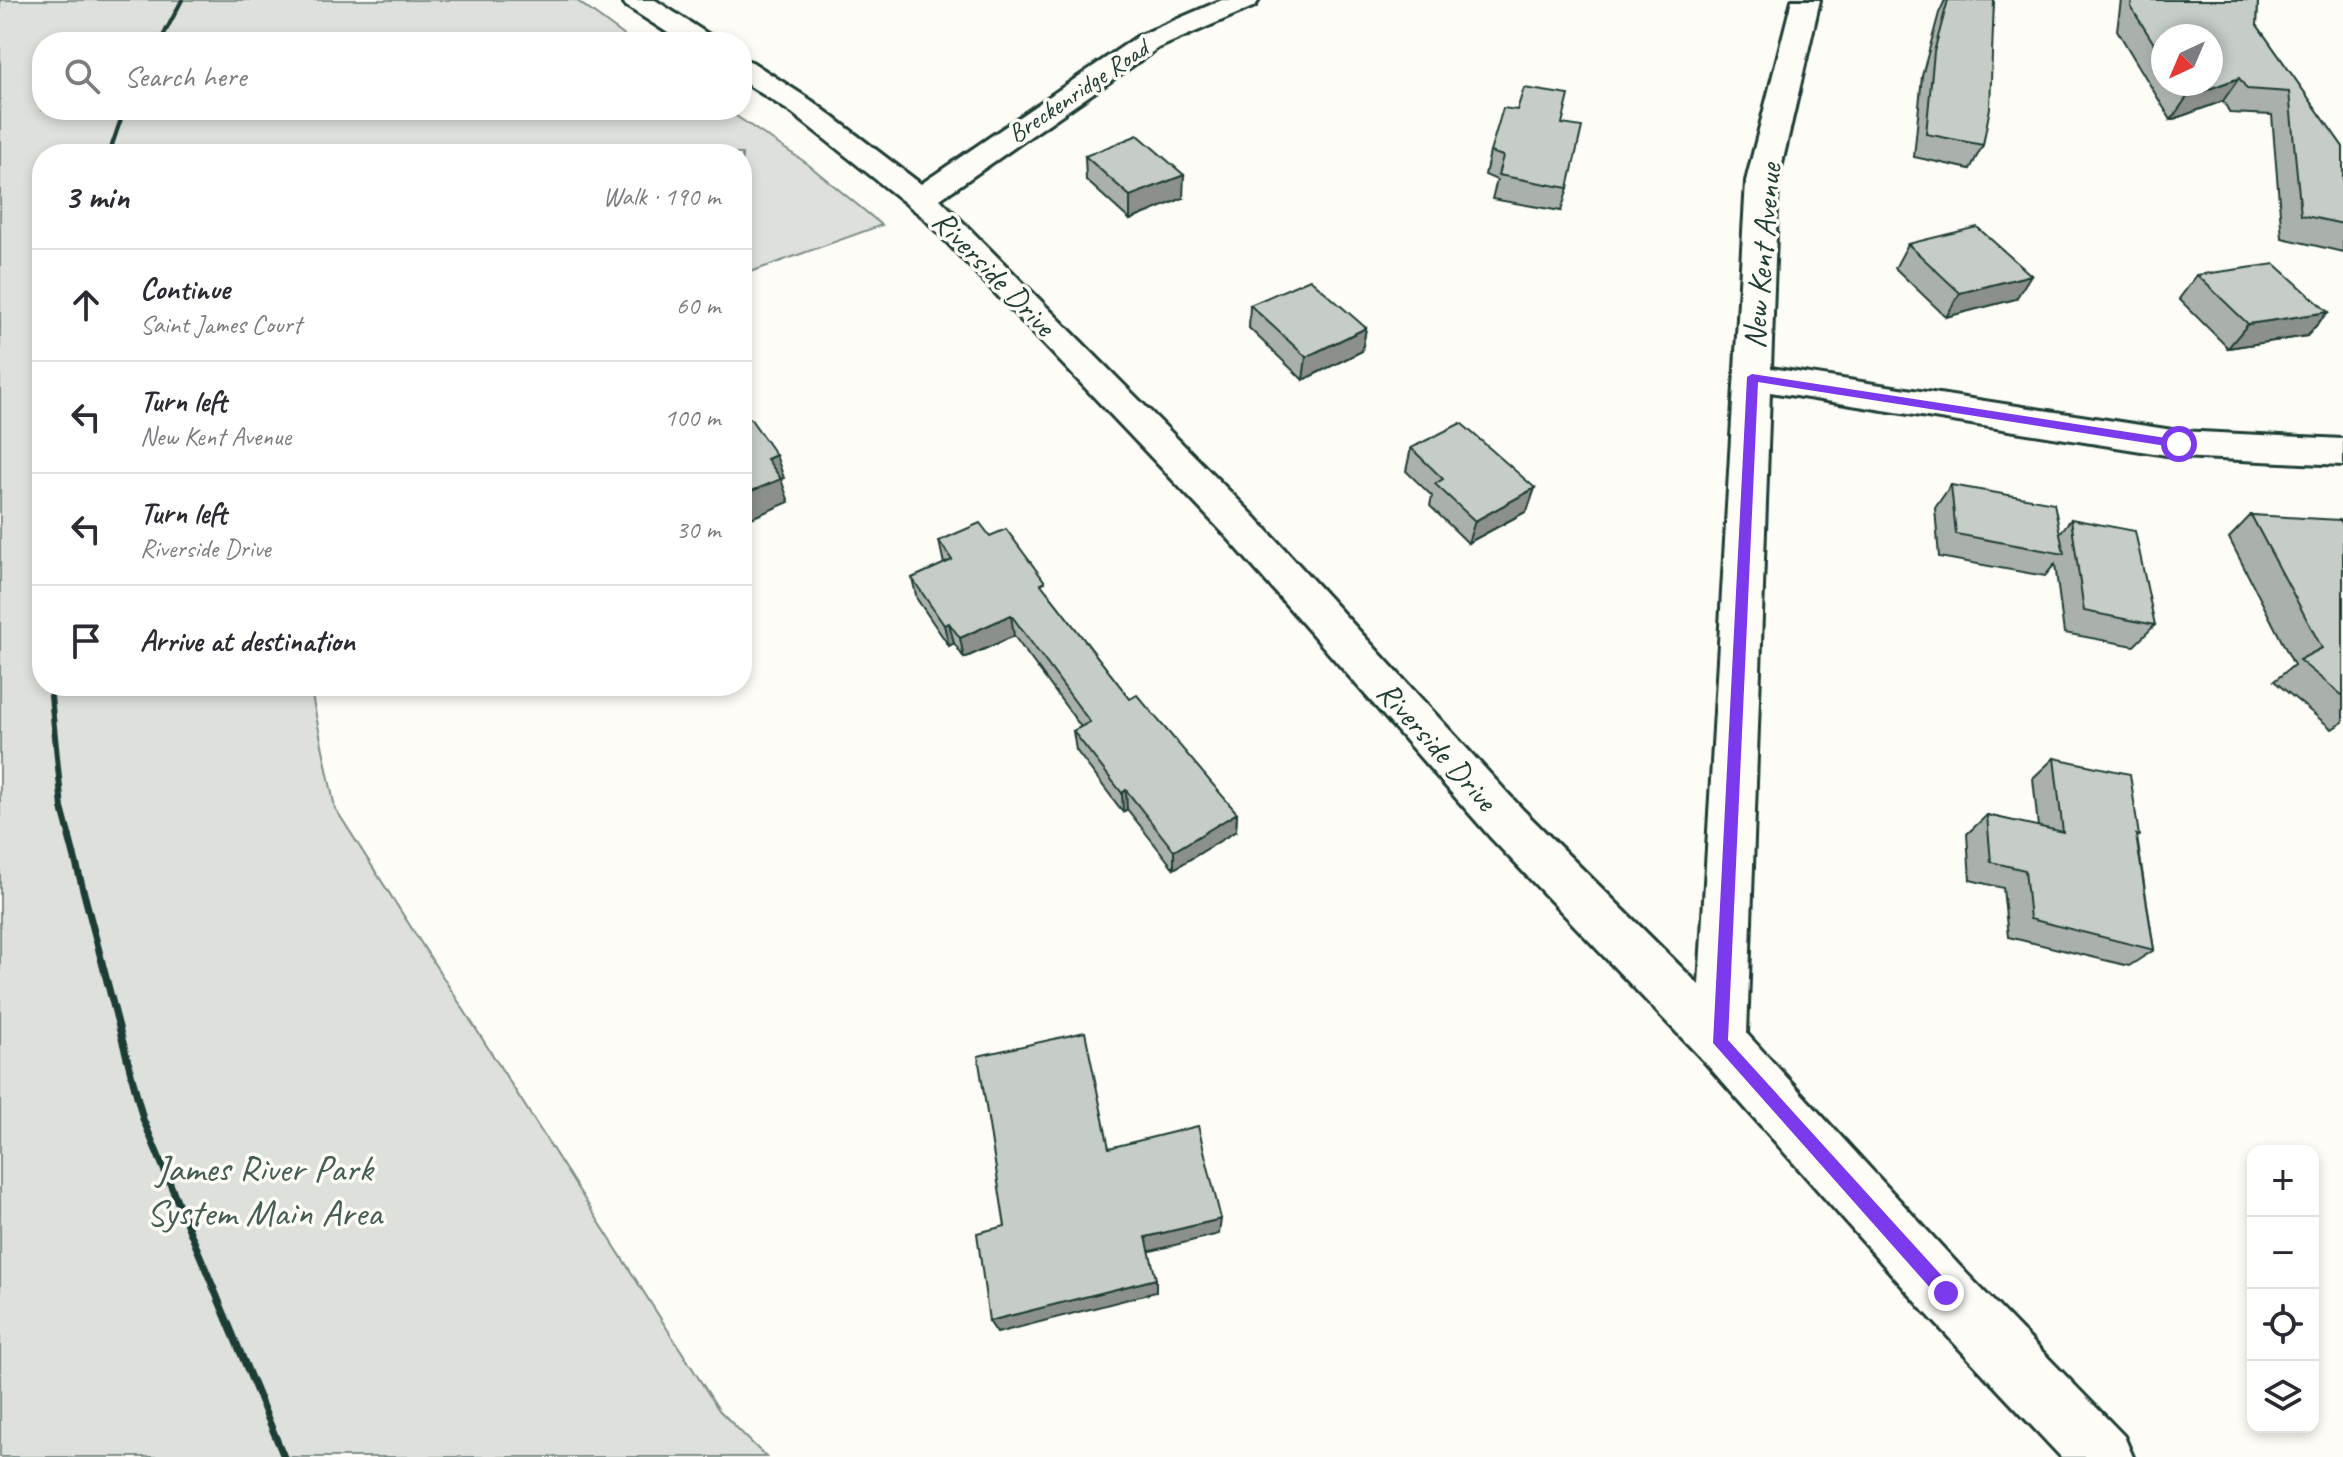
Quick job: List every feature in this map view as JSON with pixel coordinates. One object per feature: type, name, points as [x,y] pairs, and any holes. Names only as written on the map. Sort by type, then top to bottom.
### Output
[{"type":"street","points":[[636,0],[686,32]]},
{"type":"street","name":"Breckenridge Road","points":[[920,199],[1148,42],[1245,0]]},
{"type":"street","name":"New Kent Avenue","points":[[1721,1043],[1762,181],[1806,0]]},
{"type":"street","name":"Riverside Drive","points":[[752,74],[802,107],[920,199],[1230,515],[1507,824],[1721,1043],[1946,1293],[2103,1457]]},
{"type":"street","points":[[1752,377],[2179,444],[2343,452]]},
{"type":"green space","name":"James River Park System Main Area","points":[[0,0],[576,0],[619,32],[32,32],[32,120],[742,120],[805,162],[882,225],[752,271],[752,144],[32,144],[32,696],[312,696],[335,808],[719,1410],[766,1457],[0,1457]]},
{"type":"building","points":[[1948,0],[1994,0],[1990,108],[1983,145],[1926,134],[1934,52]]},
{"type":"building","points":[[2132,0],[2258,0],[2257,25],[2343,147],[2343,224],[2301,215],[2289,92],[2247,89],[2239,78],[2223,84],[2223,24],[2151,24],[2151,39],[2131,7]]},
{"type":"building","points":[[1524,88],[1569,95],[1562,124],[1582,127],[1568,188],[1498,175],[1503,156],[1490,152],[1503,108],[1517,110]]},
{"type":"building","points":[[1138,135],[1184,175],[1130,196],[1085,156]]},
{"type":"building","points":[[1977,227],[2031,275],[1960,293],[1908,244]]},
{"type":"building","points":[[2275,264],[2328,312],[2248,324],[2197,275]]},
{"type":"building","points":[[1310,279],[1366,328],[1306,357],[1250,305]]},
{"type":"building","points":[[752,421],[776,455],[767,459],[781,479],[752,491]]},
{"type":"building","points":[[1461,423],[1535,488],[1475,521],[1435,484],[1443,479],[1411,448]]},
{"type":"building","points":[[1951,485],[2054,503],[2064,554],[1956,534]]},
{"type":"building","points":[[2251,515],[2340,520],[2343,525],[2343,696],[2299,660],[2322,648]]},
{"type":"building","points":[[2071,519],[2135,531],[2155,625],[2084,611]]},
{"type":"building","points":[[980,523],[990,536],[1006,529],[1045,582],[1041,584],[1130,699],[1137,695],[1237,813],[1174,851],[1126,790],[1122,793],[1073,731],[1090,722],[1011,615],[960,638],[949,623],[944,625],[912,578],[952,560],[939,541]]},
{"type":"building","points":[[2054,758],[2130,774],[2154,950],[2030,919],[2025,870],[1991,862],[1987,815],[2063,832]]},
{"type":"building","points":[[1085,1032],[1109,1148],[1198,1126],[1221,1219],[1146,1237],[1156,1279],[989,1321],[977,1233],[1005,1226],[978,1056]]},
{"type":"railway","points":[[165,32],[182,0]]},
{"type":"railway","points":[[112,144],[121,120]]},
{"type":"railway","points":[[51,696],[62,808],[70,838]]},
{"type":"railway","points":[[69,836],[143,1119],[284,1457]]},
{"type":"route","points":[[1946,1293],[1721,1043],[1752,377],[2179,444]]}]
